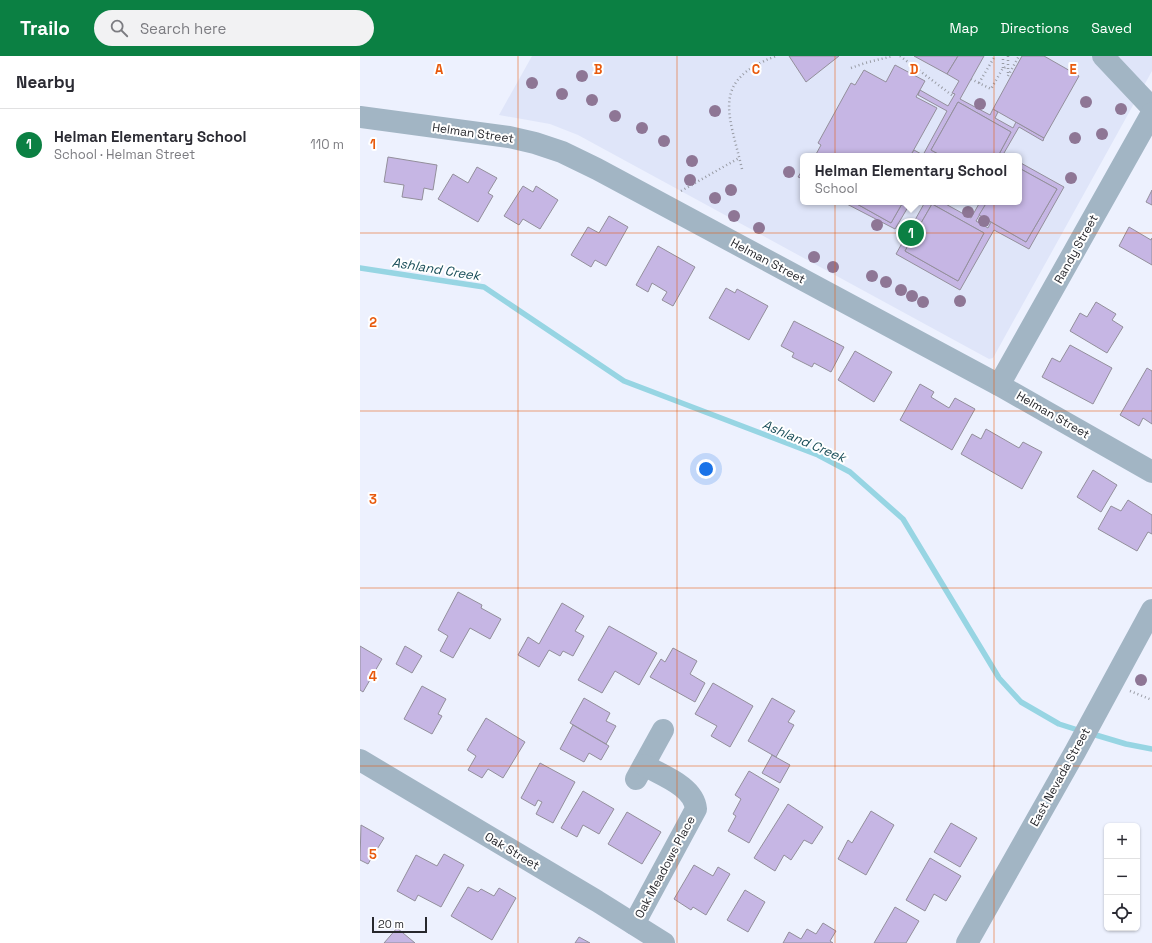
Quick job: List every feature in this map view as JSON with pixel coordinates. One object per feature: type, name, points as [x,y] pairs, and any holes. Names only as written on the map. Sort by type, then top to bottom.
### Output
[{"type":"street","points":[[1103,56],[1152,108]]},
{"type":"street","name":"Randy Street","points":[[999,385],[1152,113]]},
{"type":"street","name":"Helman Street","points":[[360,117],[509,137],[535,143],[562,152],[597,169],[999,385],[1152,472]]},
{"type":"street","name":"East Nevada Street","points":[[967,943],[1075,752],[1152,610]]},
{"type":"street","name":"Oak Meadows Place","points":[[634,924],[696,809],[691,795],[681,786],[640,772],[663,730]]},
{"type":"street","name":"Oak Street","points":[[360,760],[664,943]]},
{"type":"path","points":[[742,169],[732,125],[729,95],[743,72],[776,56]]},
{"type":"path","points":[[851,68],[893,56]]},
{"type":"path","points":[[900,56],[953,96]]},
{"type":"path","points":[[979,83],[995,56]]},
{"type":"path","points":[[971,79],[991,89],[1003,68],[1003,56]]},
{"type":"path","points":[[1008,56],[1008,76],[1019,56]]},
{"type":"path","points":[[1003,68],[1007,67]]},
{"type":"path","points":[[681,191],[739,158]]},
{"type":"shaded area","points":[[532,56],[1152,56],[1152,71],[993,358],[989,359],[578,135],[550,124],[499,115]]},
{"type":"building","points":[[789,56],[839,56],[806,82]]},
{"type":"building","points":[[914,56],[958,56],[947,74]]},
{"type":"building","points":[[958,56],[984,56],[960,99],[990,115],[993,109],[998,112],[995,118],[1013,128],[1016,122],[1044,138],[1043,141],[1019,127],[1004,153],[1000,153],[1011,132],[958,102],[931,150],[936,153],[924,153],[947,111],[918,95],[920,90],[948,106],[955,94],[952,93],[959,81],[947,74]]},
{"type":"building","points":[[1022,56],[1044,56],[1079,76],[1044,138],[993,109]]},
{"type":"building","points":[[895,65],[925,81],[916,97],[937,108],[912,153],[817,153],[821,145],[818,143],[851,83],[855,85],[864,70],[886,82]]},
{"type":"building","points":[[958,102],[1011,132],[1000,153],[936,153],[931,150]]},
{"type":"building","points":[[914,150],[919,153],[912,153]]},
{"type":"building","points":[[388,157],[437,165],[433,190],[424,188],[422,200],[402,197],[404,185],[384,182]]},
{"type":"building","points":[[1022,164],[1064,187],[1029,249],[994,230],[960,290],[896,254],[923,205],[931,205],[905,251],[958,281],[984,233],[934,205],[947,205],[971,218],[978,205],[985,205],[976,221],[988,228],[991,222],[1026,242],[1057,189],[1022,170]]},
{"type":"building","points":[[477,167],[497,178],[488,193],[493,196],[478,222],[438,199],[453,174],[468,183]]},
{"type":"building","points":[[1022,170],[1057,189],[1026,242],[979,215],[985,205],[1022,205]]},
{"type":"building","points":[[523,186],[533,192],[536,186],[558,200],[540,229],[523,219],[519,225],[504,216]]},
{"type":"building","points":[[1152,190],[1152,205],[1146,202]]},
{"type":"building","points":[[849,205],[859,205],[891,223],[901,205],[909,205],[895,229]]},
{"type":"building","points":[[859,205],[901,205],[891,223]]},
{"type":"building","points":[[931,205],[984,233],[958,281],[905,251]]},
{"type":"building","points":[[609,216],[628,227],[606,266],[595,260],[591,267],[571,255],[588,227],[599,233]]},
{"type":"building","points":[[1129,227],[1151,240],[1152,238],[1152,265],[1119,246]]},
{"type":"building","points":[[658,246],[695,267],[673,306],[662,300],[667,292],[652,283],[648,292],[636,285]]},
{"type":"building","points":[[726,288],[735,293],[737,289],[768,306],[749,340],[709,318]]},
{"type":"building","points":[[1096,302],[1116,314],[1112,320],[1123,327],[1107,353],[1070,331],[1080,313],[1087,317]]},
{"type":"building","points":[[794,321],[844,347],[831,372],[814,363],[812,367],[792,357],[794,353],[781,346]]},
{"type":"building","points":[[1070,345],[1112,368],[1093,404],[1042,377],[1052,358],[1060,362]]},
{"type":"building","points":[[855,351],[892,372],[874,402],[838,380]]},
{"type":"building","points":[[1147,368],[1152,371],[1152,424],[1143,418],[1139,426],[1120,415]]},
{"type":"building","points":[[920,384],[934,392],[931,397],[949,408],[955,398],[975,409],[952,450],[900,420]]},
{"type":"building","points":[[986,429],[1019,448],[1023,442],[1042,452],[1022,489],[961,454],[972,434],[981,439]]},
{"type":"building","points":[[1093,470],[1117,485],[1101,512],[1077,497]]},
{"type":"building","points":[[1128,500],[1152,515],[1152,534],[1148,532],[1137,551],[1098,529],[1111,506],[1121,511]]},
{"type":"building","points":[[458,592],[482,605],[481,608],[501,619],[490,639],[470,628],[453,658],[440,651],[448,636],[438,630]]},
{"type":"building","points":[[562,603],[584,616],[575,631],[584,636],[573,656],[563,651],[560,656],[549,650],[539,667],[518,655],[528,637],[539,644]]},
{"type":"building","points":[[609,626],[657,653],[639,685],[615,671],[602,693],[578,680]]},
{"type":"building","points":[[360,646],[382,659],[363,692],[360,690]]},
{"type":"building","points":[[405,646],[422,656],[412,673],[396,664]]},
{"type":"building","points":[[673,648],[697,661],[690,674],[705,683],[695,702],[650,677],[661,659],[665,662]]},
{"type":"building","points":[[713,683],[753,706],[730,747],[711,736],[717,726],[695,714]]},
{"type":"building","points":[[422,686],[446,699],[438,714],[442,716],[432,734],[404,719]]},
{"type":"building","points":[[584,698],[610,713],[606,721],[616,726],[606,744],[570,723]]},
{"type":"building","points":[[772,698],[795,711],[788,722],[794,725],[776,757],[748,741]]},
{"type":"building","points":[[486,718],[525,742],[503,778],[488,769],[482,778],[468,770],[476,756],[467,750]]},
{"type":"building","points":[[573,725],[609,746],[601,760],[589,753],[584,762],[560,749]]},
{"type":"building","points":[[772,755],[790,765],[780,783],[762,773]]},
{"type":"building","points":[[540,763],[575,782],[553,823],[536,814],[542,802],[538,800],[535,806],[521,798]]},
{"type":"building","points":[[749,771],[779,789],[749,843],[728,831],[736,816],[733,814],[741,799],[735,795]]},
{"type":"building","points":[[583,791],[614,809],[599,834],[583,825],[577,837],[561,828]]},
{"type":"building","points":[[788,804],[823,827],[812,844],[804,840],[791,860],[784,855],[775,871],[754,858]]},
{"type":"building","points":[[871,811],[894,825],[866,875],[838,859],[848,840],[852,843]]},
{"type":"building","points":[[627,812],[661,832],[642,864],[608,844]]},
{"type":"building","points":[[951,823],[977,838],[960,867],[934,852]]},
{"type":"building","points":[[361,825],[384,838],[368,864],[360,860]]},
{"type":"building","points":[[444,854],[464,865],[441,907],[418,895],[415,901],[397,891],[416,855],[437,866]]},
{"type":"building","points":[[930,858],[961,876],[946,901],[934,894],[925,911],[906,900]]},
{"type":"building","points":[[694,865],[713,876],[718,867],[730,874],[706,915],[693,907],[691,910],[674,899]]},
{"type":"building","points":[[468,887],[478,892],[481,889],[494,896],[499,888],[516,898],[492,940],[451,916]]},
{"type":"building","points":[[745,890],[765,902],[748,932],[727,920]]},
{"type":"building","points":[[895,907],[919,921],[906,943],[874,943]]},
{"type":"building","points":[[823,923],[836,931],[830,941],[833,943],[783,943],[789,932],[801,939],[807,929],[816,934]]},
{"type":"building","points":[[397,928],[415,943],[384,943]]},
{"type":"building","points":[[579,937],[590,943],[575,943]]},
{"type":"waterway","name":"Ashland Creek","points":[[360,268],[484,287],[624,381],[818,455],[850,472],[903,519],[999,678],[1021,702],[1059,724],[1081,731]]},
{"type":"waterway","name":"Ashland Creek","points":[[1089,733],[1126,744],[1152,749]]},
{"type":"place","name":"Helman Elementary School","points":[[911,233]]}]
